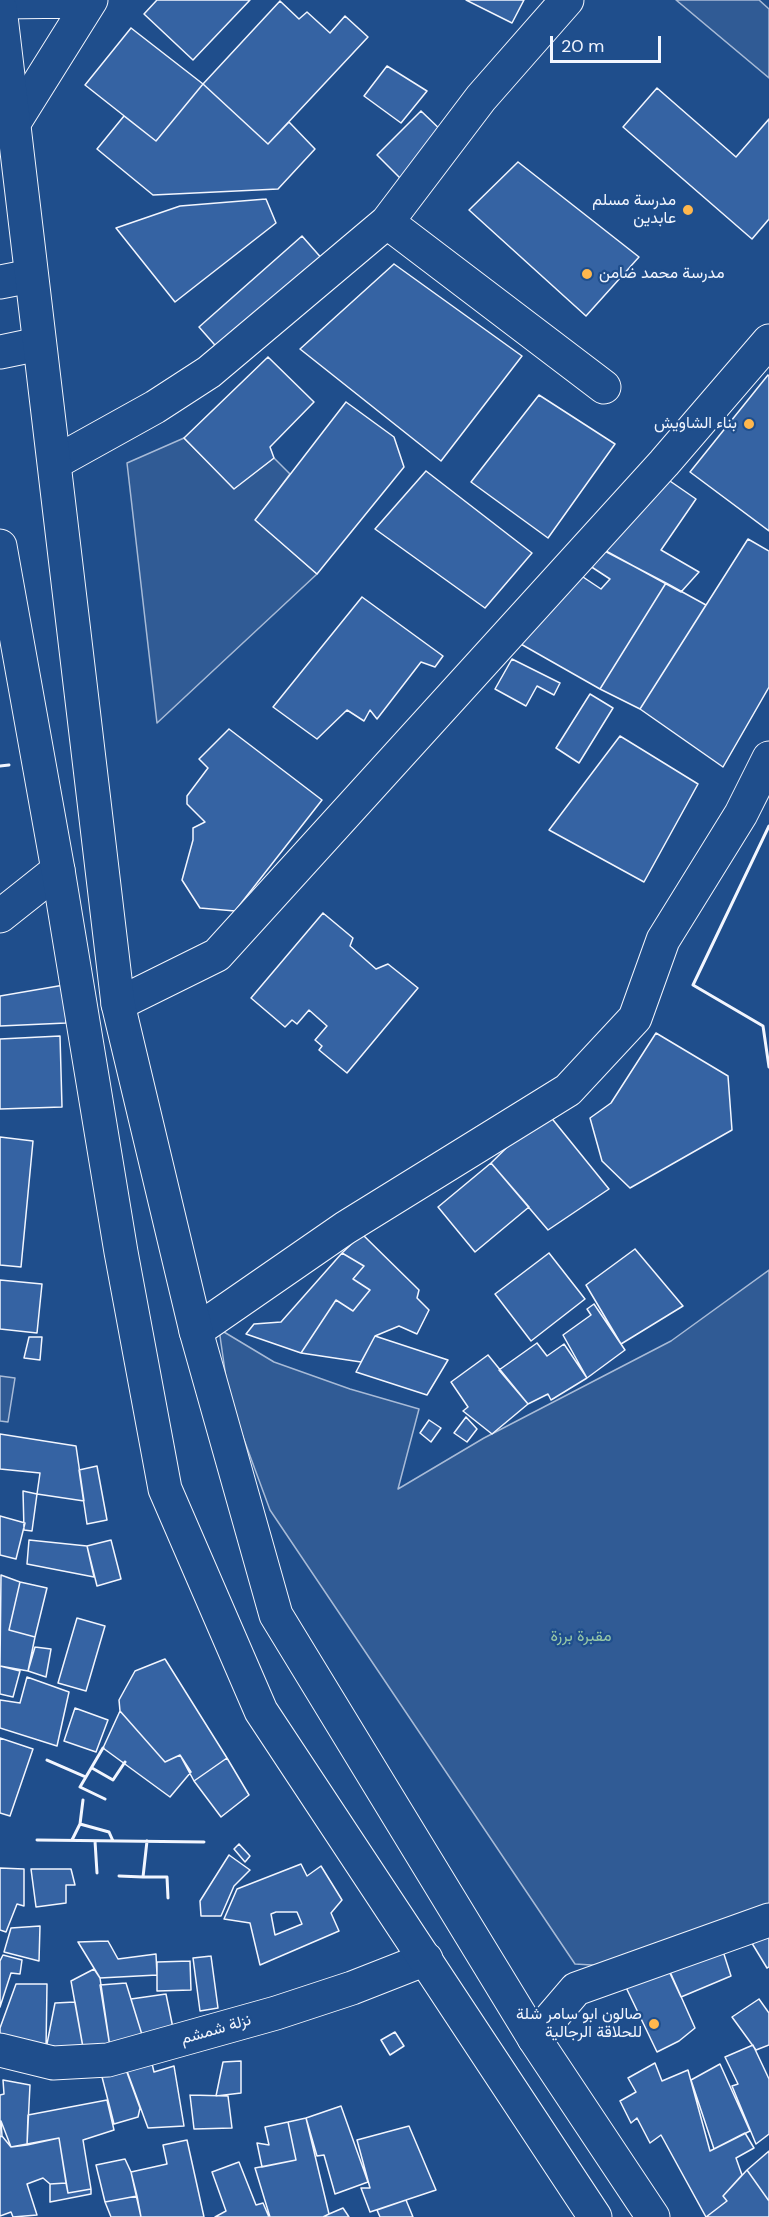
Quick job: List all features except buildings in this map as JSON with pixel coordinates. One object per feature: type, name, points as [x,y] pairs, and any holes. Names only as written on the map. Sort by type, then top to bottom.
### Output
[{"type":"main road","points":[[56,462],[155,407],[209,372],[387,222],[481,98],[567,0]]},
{"type":"main road","points":[[0,2],[90,1]]},
{"type":"main road","points":[[14,123],[90,1]]},
{"type":"main road","points":[[0,8],[14,123],[16,279],[39,344],[56,462],[118,1004],[196,1331],[276,1615],[534,2038],[652,2217]]},
{"type":"main road","points":[[387,222],[604,387]]},
{"type":"main road","points":[[118,1004],[217,955],[664,463],[769,341]]},
{"type":"main road","points":[[0,352],[39,344]]},
{"type":"main road","points":[[0,546],[58,870],[121,1252],[165,1489],[261,1711],[595,2217]]},
{"type":"main road","points":[[196,1331],[345,1228],[568,1090],[635,1018],[663,940],[741,814],[769,758]]},
{"type":"main road","points":[[0,916],[58,870]]},
{"type":"main road","points":[[534,2038],[576,1989],[769,1920]]},
{"type":"main road","name":"نزلة شمشم","points":[[0,2050],[53,2063],[108,2060],[276,2013],[352,1988],[426,1959]]},
{"type":"shaded area","points":[[676,0],[759,0],[769,9],[769,78]]},
{"type":"shaded area","points":[[184,438],[234,488],[274,458],[290,474],[256,520],[317,574],[157,723],[127,463]]},
{"type":"shaded area","name":"مقبرة برزة","points":[[769,1270],[769,1904],[608,1966],[575,1964],[270,1510],[229,1399],[219,1329],[274,1362],[350,1389],[419,1409],[398,1489],[484,1438],[671,1341]]},
{"type":"shaded area","points":[[0,1376],[15,1378],[8,1422],[0,1421]]},
{"type":"wall","points":[[0,766],[9,765]]},
{"type":"wall","points":[[769,826],[693,985],[763,1026],[769,1067]]},
{"type":"wall","points":[[103,1748],[80,1787],[105,1799]]},
{"type":"wall","points":[[47,1760],[86,1777]]},
{"type":"wall","points":[[92,1768],[113,1780],[125,1762]]},
{"type":"wall","points":[[80,1824],[83,1800]]},
{"type":"wall","points":[[72,1840],[80,1824],[109,1832],[113,1841]]},
{"type":"wall","points":[[37,1840],[204,1842]]},
{"type":"wall","points":[[95,1841],[97,1873]]},
{"type":"wall","points":[[119,1876],[143,1877],[147,1841]]},
{"type":"wall","points":[[143,1877],[167,1877],[168,1898]]},
{"type":"place","name":"مدرسة مسلم عابدين","points":[[688,210]]},
{"type":"place","name":"مدرسة محمد ضامن","points":[[587,274]]},
{"type":"place","name":"بناء الشاويش","points":[[749,424]]},
{"type":"place","name":"صالون ابو سامر شلة للحلاقة الرجالية","points":[[654,2024]]}]
